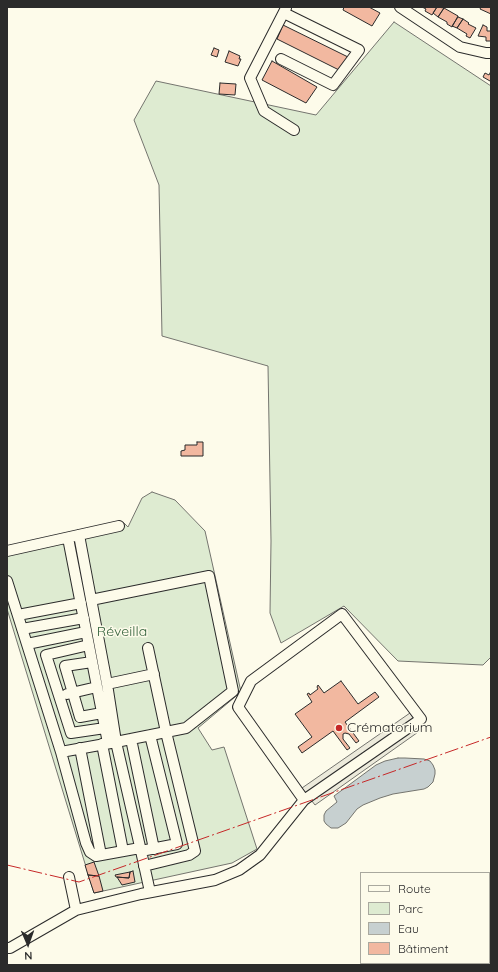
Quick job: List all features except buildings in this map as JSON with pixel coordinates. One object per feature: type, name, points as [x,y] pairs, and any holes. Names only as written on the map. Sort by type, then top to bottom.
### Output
[{"type":"street","points":[[400,7],[460,47],[486,54],[491,53]]},
{"type":"street","points":[[281,59],[333,85],[359,50],[285,10],[250,78],[264,110],[294,130]]},
{"type":"street","points":[[7,551],[119,526]]},
{"type":"street","points":[[79,535],[91,600],[123,851]]},
{"type":"street","points":[[68,538],[92,662],[102,686],[102,713],[105,728],[141,849],[150,892]]},
{"type":"street","points":[[61,752],[186,728],[233,691],[209,576],[91,600]]},
{"type":"street","points":[[7,581],[61,752],[86,843],[90,852],[96,856],[123,851],[154,849],[177,844],[150,735]]},
{"type":"street","points":[[18,615],[81,603]]},
{"type":"street","points":[[7,948],[10,948],[76,910],[150,892],[215,880],[239,870],[260,855],[304,800],[421,719],[342,614],[251,681],[238,707],[304,800]]},
{"type":"street","points":[[22,630],[84,618]]},
{"type":"street","points":[[27,644],[86,632]]},
{"type":"street","points":[[89,645],[46,655],[71,733],[105,728]]},
{"type":"street","points":[[144,866],[189,855],[195,851],[166,732],[148,648]]},
{"type":"street","points":[[92,662],[66,666],[80,717],[102,713]]},
{"type":"street","points":[[59,695],[154,674]]},
{"type":"street","points":[[131,739],[154,849]]},
{"type":"street","points":[[80,748],[101,855]]},
{"type":"street","points":[[69,877],[76,910]]},
{"type":"green space","points":[[394,22],[491,86],[491,657],[483,665],[398,661],[344,606],[281,643],[270,613],[271,541],[268,366],[162,336],[159,185],[134,120],[156,81],[316,115]]},
{"type":"green space","name":"Réveilla","points":[[152,492],[175,500],[205,531],[241,692],[198,728],[212,750],[224,747],[257,849],[232,863],[94,893],[7,609],[7,546],[124,523],[128,527],[142,498]]},
{"type":"shaded area","points":[[410,713],[421,730],[315,805],[302,788]]},
{"type":"water","points":[[398,758],[424,759],[430,761],[435,770],[433,782],[424,789],[393,794],[363,805],[357,809],[346,823],[338,828],[331,828],[326,824],[324,821],[324,815],[326,811],[337,802],[334,796],[376,765]]},
{"type":"power","points":[[7,865],[79,882],[491,737]]},
{"type":"place","name":"Crématorium","points":[[339,728]]}]
